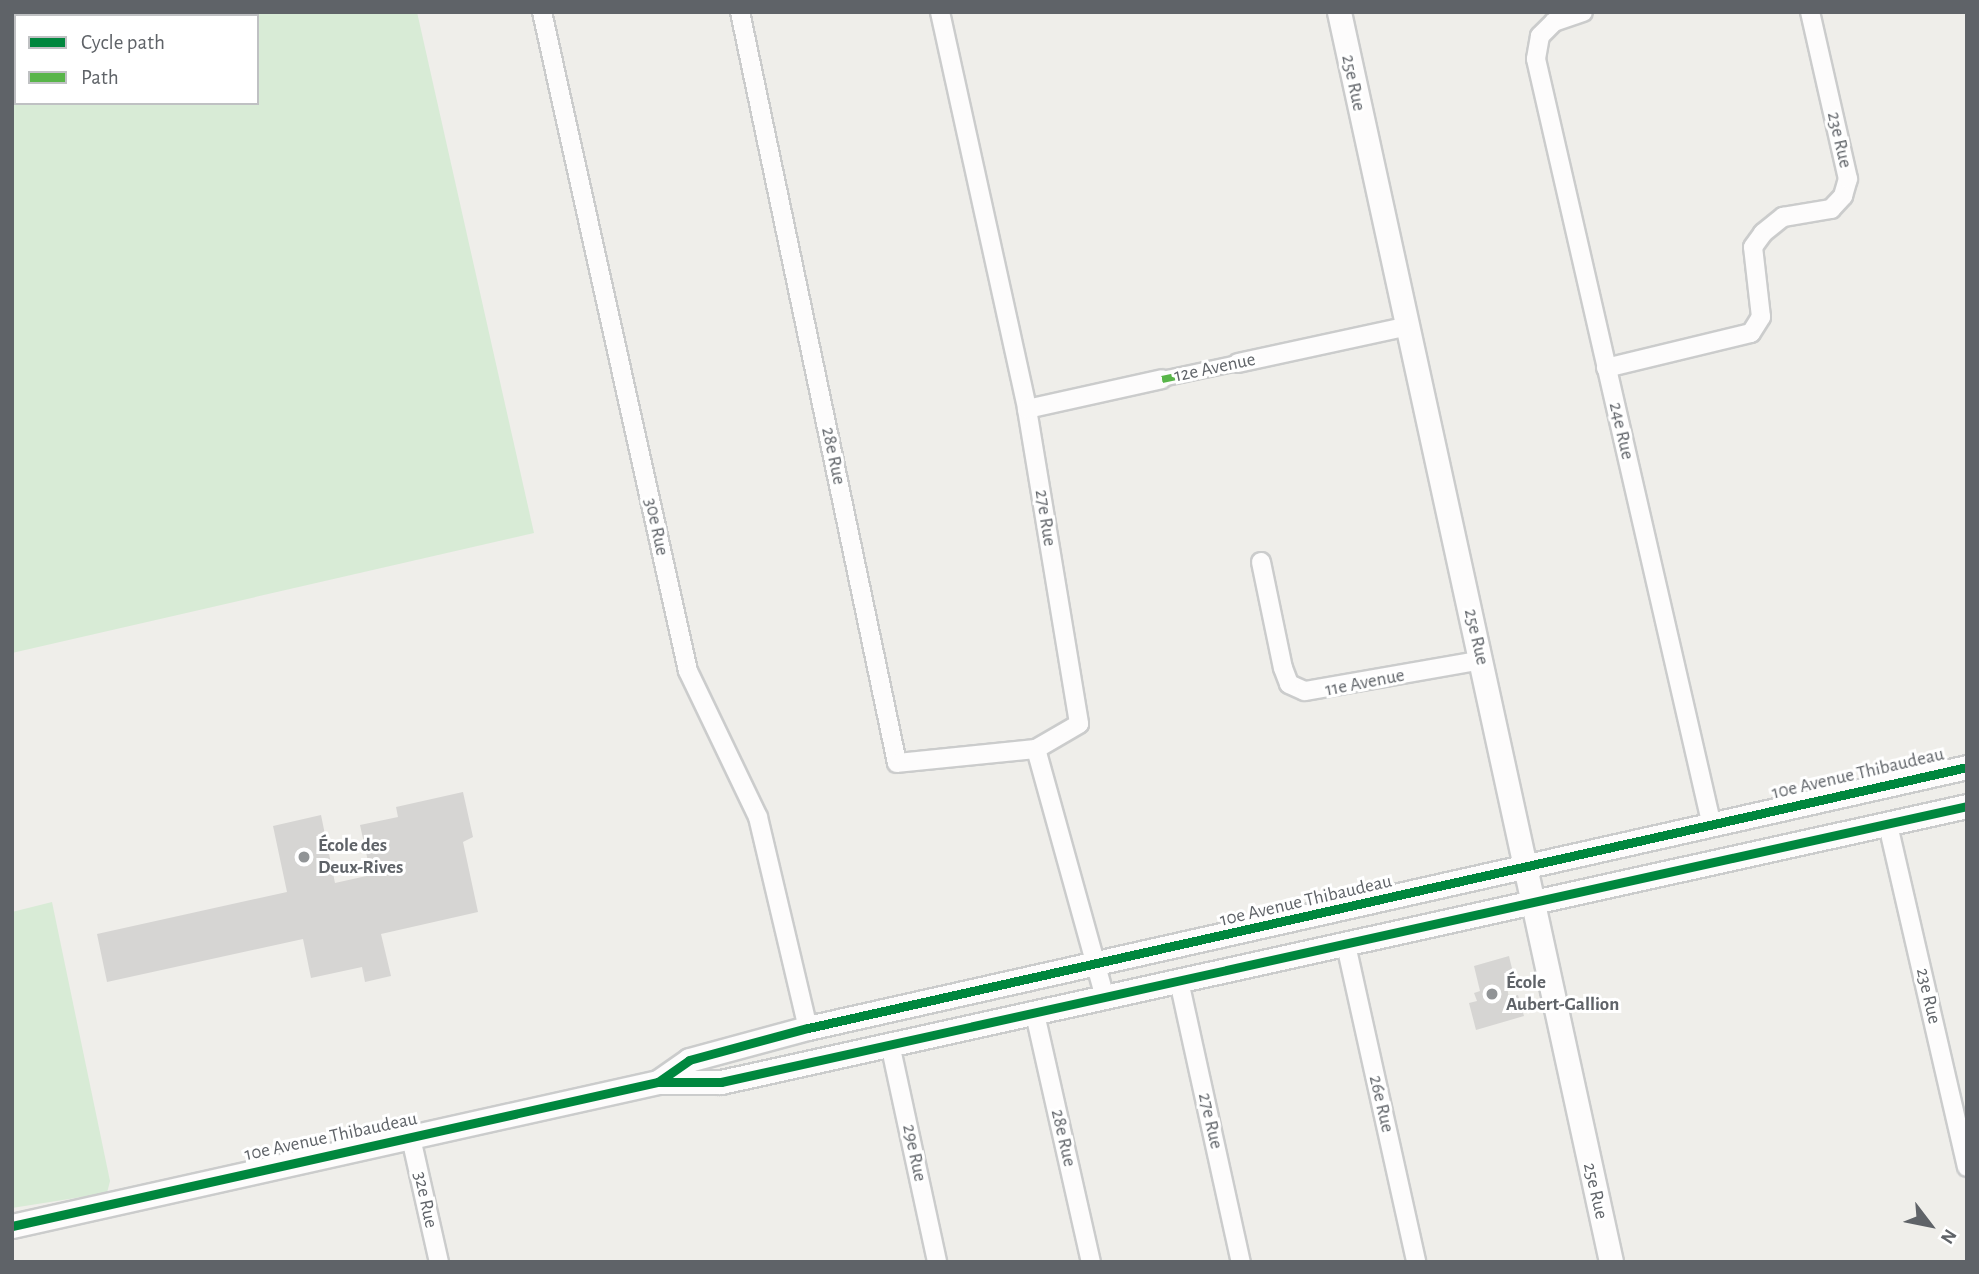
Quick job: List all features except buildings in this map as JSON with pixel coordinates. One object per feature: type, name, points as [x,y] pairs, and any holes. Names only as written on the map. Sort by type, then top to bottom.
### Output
[{"type":"street","name":"30e Rue","points":[[542,12],[688,671],[758,817],[808,1028]]},
{"type":"street","name":"28e Rue","points":[[740,12],[897,763],[1036,749]]},
{"type":"street","name":"27e Rue","points":[[940,12],[1027,409],[1079,724],[1036,749]]},
{"type":"street","name":"25e Rue","points":[[1339,12],[1404,327],[1482,660],[1530,906],[1611,1262]]},
{"type":"street","name":"24e Rue","points":[[1583,12],[1554,22],[1540,36],[1540,78],[1712,827]]},
{"type":"street","name":"23e Rue","points":[[1606,368],[1751,333],[1762,305],[1754,247],[1783,217],[1831,209],[1843,196],[1848,179],[1810,12]]},
{"type":"street","name":"12e Avenue","points":[[1027,409],[1404,327]]},
{"type":"street","name":"11e Avenue","points":[[1261,562],[1283,668],[1289,684],[1305,691],[1482,660]]},
{"type":"street","points":[[1036,749],[1105,998]]},
{"type":"street","name":"10e Avenue Thibaudeau","points":[[658,1082],[689,1060],[808,1028],[1097,966],[1967,767]]},
{"type":"street","name":"10e Avenue Thibaudeau","points":[[12,1226],[658,1082],[721,1082],[1530,906],[1967,806]]},
{"type":"street","name":"23e Rue","points":[[1888,825],[1967,1167]]},
{"type":"street","name":"26e Rue","points":[[1346,946],[1416,1262]]},
{"type":"street","name":"27e Rue","points":[[1179,981],[1241,1262]]},
{"type":"street","name":"28e Rue","points":[[1035,1014],[1091,1262]]},
{"type":"street","name":"29e Rue","points":[[890,1044],[937,1262]]},
{"type":"street","name":"32e Rue","points":[[411,1138],[439,1262]]},
{"type":"green space","points":[[12,12],[417,12],[534,533],[12,653]]},
{"type":"green space","points":[[52,902],[110,1181],[107,1193],[12,1208],[12,912]]},
{"type":"marked path","points":[[1162,379],[1238,363]]},
{"type":"cycle path","points":[[658,1082],[689,1060],[808,1028],[1967,767]]},
{"type":"cycle path","points":[[12,1226],[658,1082],[721,1082],[1967,806]]},
{"type":"place","name":"École des Deux-Rives","points":[[304,857]]},
{"type":"place","name":"École Aubert-Gallion","points":[[1492,994]]}]
